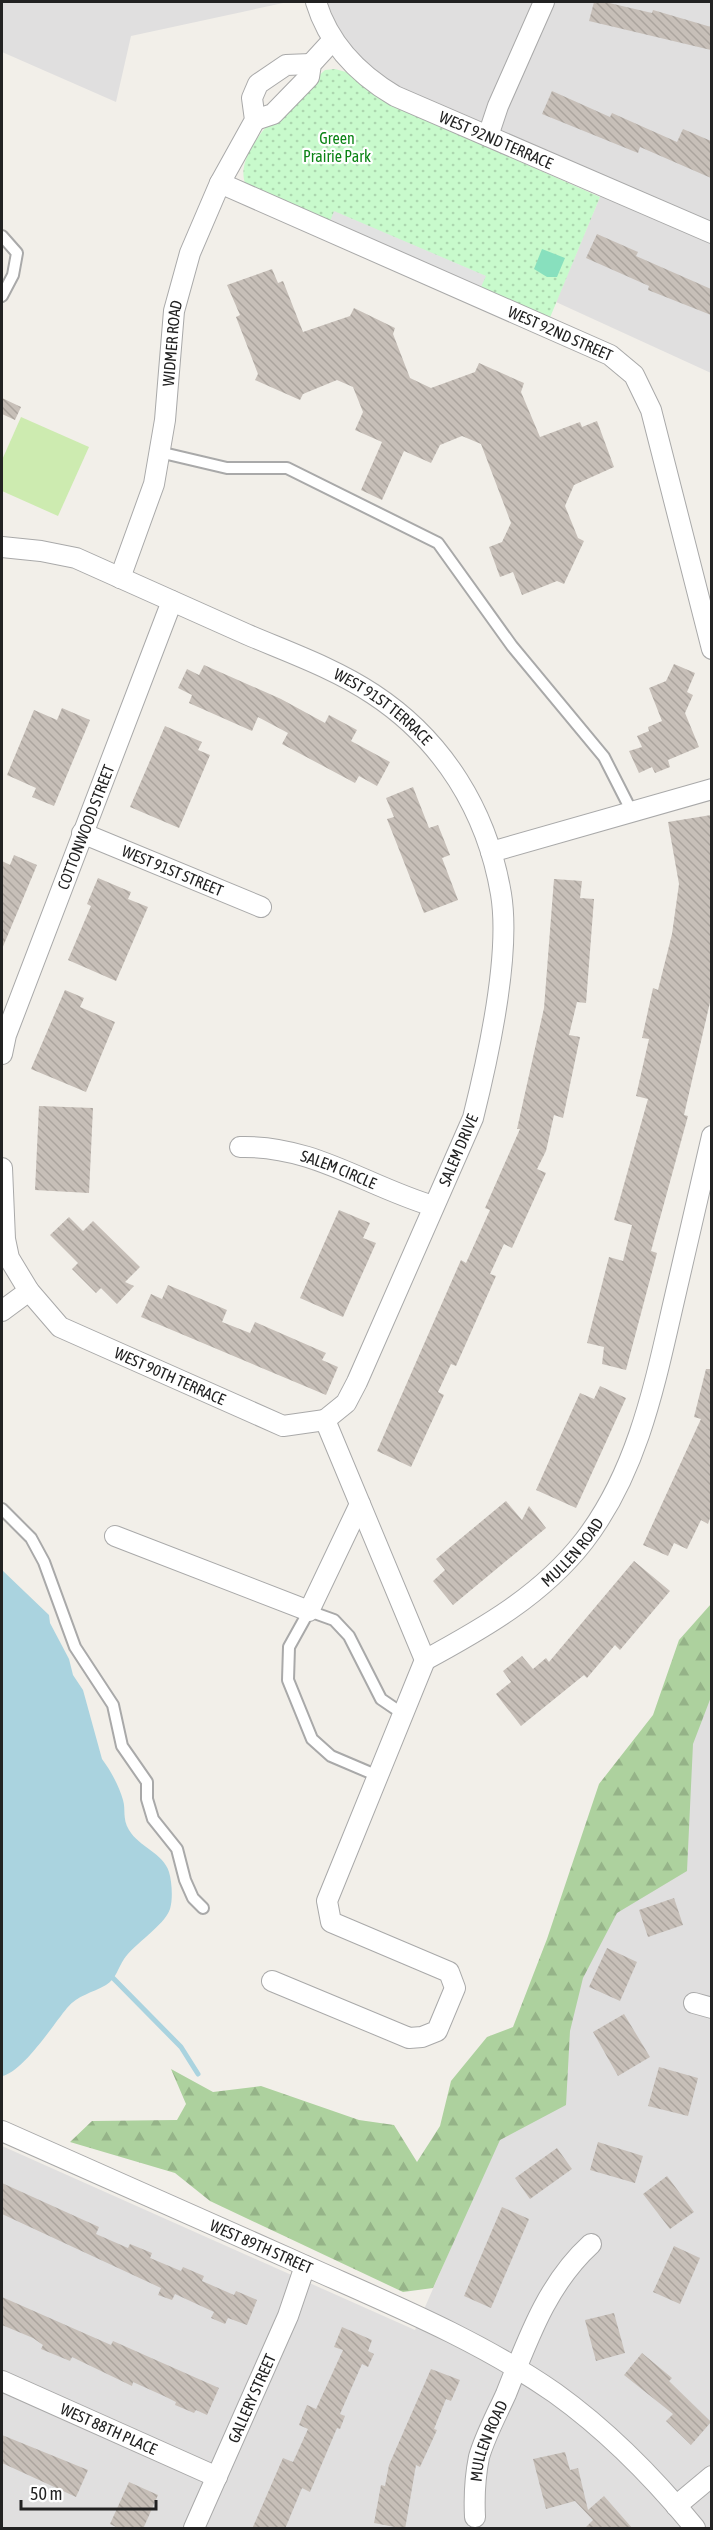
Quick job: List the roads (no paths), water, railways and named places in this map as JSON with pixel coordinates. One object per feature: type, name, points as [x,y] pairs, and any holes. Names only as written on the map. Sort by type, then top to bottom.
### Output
[{"type":"street","name":"WEST 92ND TERRACE","points":[[316,2],[333,40],[351,64],[371,81],[395,96],[711,233]]},
{"type":"street","points":[[488,136],[498,106],[544,2]]},
{"type":"street","points":[[255,120],[273,114],[309,77],[311,64],[333,40]]},
{"type":"street","name":"WIDMER ROAD","points":[[120,578],[154,484],[165,420],[174,311],[190,253],[220,183],[255,120],[252,98],[258,84],[286,65],[311,64]]},
{"type":"street","name":"WEST 92ND STREET","points":[[220,183],[610,355],[634,375],[651,410],[711,649]]},
{"type":"street","name":"WEST 91ST TERRACE","points":[[2,547],[41,550],[75,558],[321,667],[372,693],[409,721],[451,767],[475,807],[491,852]]},
{"type":"street","name":"COTTONWOOD STREET","points":[[2,1054],[6,1035],[172,601]]},
{"type":"street","points":[[491,852],[711,789]]},
{"type":"street","name":"WEST 91ST STREET","points":[[82,833],[261,907]]},
{"type":"street","name":"SALEM DRIVE","points":[[325,1420],[346,1402],[357,1382],[473,1118],[489,1038],[503,948],[501,894],[491,852]]},
{"type":"street","name":"MULLEN ROAD","points":[[425,1660],[494,1622],[543,1584],[583,1542],[621,1485],[636,1444],[659,1365],[711,1136]]},
{"type":"street","name":"SALEM CIRCLE","points":[[240,1147],[264,1146],[300,1153],[405,1198],[433,1206]]},
{"type":"street","points":[[2,1168],[5,1239],[9,1258],[29,1291],[2,1311]]},
{"type":"street","name":"WEST 90TH TERRACE","points":[[29,1291],[60,1327],[255,1415],[283,1426],[325,1420]]},
{"type":"street","points":[[272,1981],[409,2038],[422,2037],[437,2031],[455,1988],[449,1972],[331,1922],[327,1901],[425,1660],[325,1420]]},
{"type":"street","points":[[115,1536],[309,1611],[360,1504]]},
{"type":"street","name":"WEST 89TH STREET","points":[[2,2131],[405,2311],[516,2368],[556,2394],[603,2431],[643,2468],[695,2529]]},
{"type":"street","points":[[516,2368],[554,2286],[575,2259],[591,2244]]},
{"type":"street","name":"GALLERY STREET","points":[[195,2529],[288,2316],[305,2266]]},
{"type":"street","name":"MULLEN ROAD","points":[[475,2517],[475,2482],[480,2456],[516,2368]]},
{"type":"street","name":"WEST 88TH PLACE","points":[[2,2381],[217,2477]]},
{"type":"street","points":[[676,2506],[711,2476]]},
{"type":"lane","points":[[2,236],[17,253],[12,275],[2,296]]},
{"type":"lane","points":[[159,452],[227,468],[287,468],[438,543],[512,646],[604,758],[632,812]]},
{"type":"lane","points":[[2,1509],[31,1538],[44,1562],[75,1647],[113,1705],[122,1746],[147,1782],[147,1799],[153,1819],[177,1849],[185,1880],[193,1898],[204,1908]]},
{"type":"lane","points":[[378,1776],[331,1756],[312,1739],[288,1680],[289,1647],[309,1611],[334,1620],[349,1636],[381,1699],[403,1714]]},
{"type":"water","points":[[2,1570],[49,1615],[50,1623],[69,1659],[73,1675],[83,1690],[102,1759],[109,1768],[124,1804],[127,1826],[133,1836],[166,1865],[170,1876],[172,1896],[170,1909],[162,1922],[129,1953],[112,1980],[71,2004],[28,2058],[10,2073],[2,2076]]},
{"type":"waterway","points":[[113,1978],[181,2047],[198,2074]]},
{"type":"park label","name":"Green Prairie Park","points":[[337,147]]}]
